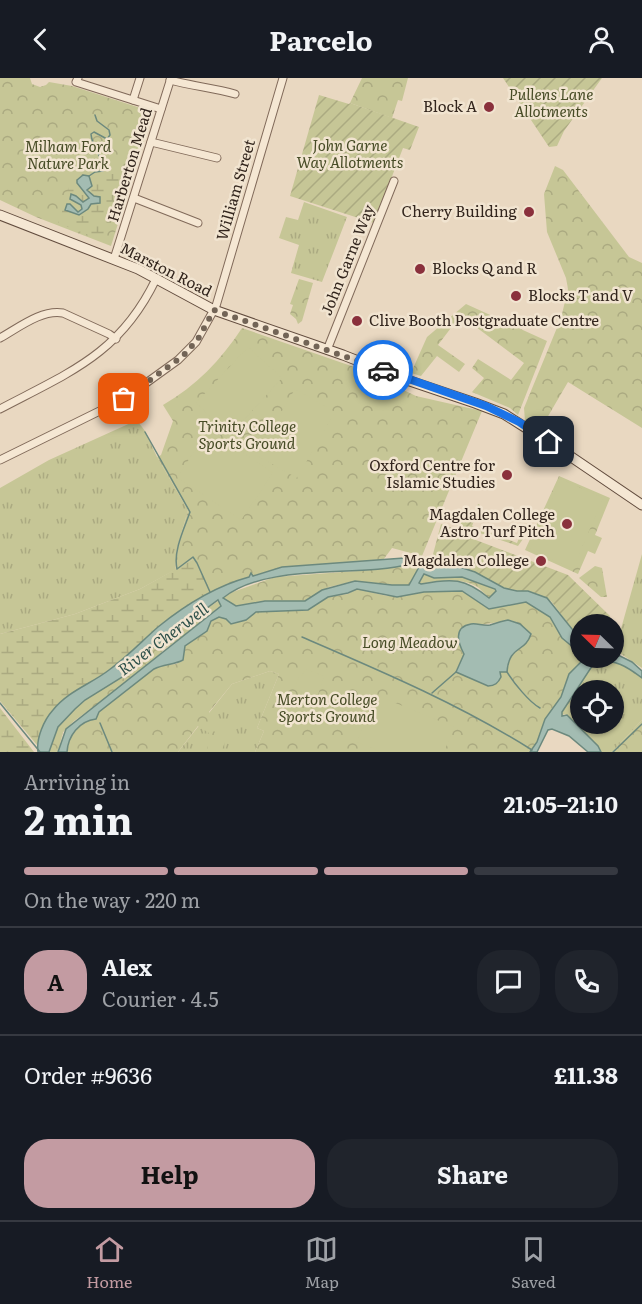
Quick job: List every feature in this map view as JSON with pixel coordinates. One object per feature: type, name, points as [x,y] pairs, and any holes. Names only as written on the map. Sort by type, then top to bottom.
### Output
[{"type":"main road","name":"Marston Road","points":[[0,215],[114,259],[214,310],[504,414],[642,505]]},
{"type":"street","points":[[78,78],[76,82],[161,109]]},
{"type":"street","points":[[133,100],[140,78]]},
{"type":"street","name":"William Street","points":[[0,460],[124,399],[183,356],[198,339],[214,310],[283,78]]},
{"type":"street","points":[[171,79],[193,86],[213,87],[221,94],[235,94]]},
{"type":"street","name":"Harberton Mead","points":[[114,259],[171,79]]},
{"type":"street","points":[[151,142],[202,157],[217,158]]},
{"type":"street","name":"John Garne Way","points":[[327,350],[394,181]]},
{"type":"street","points":[[134,198],[195,225]]},
{"type":"street","points":[[0,409],[97,356],[116,339],[138,312],[156,279]]},
{"type":"street","points":[[0,338],[43,315],[60,312],[110,334],[116,339]]},
{"type":"green space","name":"Milham Ford Nature Park","points":[[0,78],[30,78],[32,84],[40,87],[49,82],[72,86],[153,112],[111,246],[36,217],[0,200]]},
{"type":"green space","points":[[362,78],[408,78],[402,101],[398,100],[392,118],[350,103]]},
{"type":"green space","name":"Pullens Lane Allotments","points":[[503,78],[602,78],[564,131],[557,146],[549,147]]},
{"type":"green space","name":"John Garne Way Allotments","points":[[319,95],[350,103],[419,127],[410,150],[403,148],[374,223],[290,196]]},
{"type":"green space","points":[[100,166],[126,177],[127,180],[104,241],[58,223],[68,189],[75,176]]},
{"type":"green space","points":[[555,166],[563,170],[629,257],[642,263],[642,428],[568,382],[540,430],[525,421],[524,408],[561,318],[568,289],[566,278],[547,232],[544,194]]},
{"type":"green space","points":[[304,202],[347,217],[322,282],[291,273],[299,245],[279,238],[286,217],[298,220]]},
{"type":"green space","points":[[299,279],[313,283],[302,321],[298,324],[290,314],[293,305],[290,304]]},
{"type":"green space","points":[[466,304],[547,341],[518,415],[510,408],[472,392],[484,378],[472,368],[478,359],[511,380],[524,363],[476,327],[480,321],[473,316],[468,321],[460,316],[438,345],[465,364],[459,372],[437,356],[421,376],[411,373],[427,337]]},
{"type":"green space","name":"Trinity College Sports Ground","points":[[242,328],[357,368],[416,396],[482,411],[422,556],[392,548],[383,560],[282,567],[252,576],[250,574],[250,577],[210,592],[194,559],[175,570],[178,545],[188,510],[157,457],[161,455],[173,421],[163,405],[207,371]]},
{"type":"green space","points":[[248,347],[282,378],[230,435],[196,403]]},
{"type":"green space","points":[[295,389],[335,412],[297,478],[256,455]]},
{"type":"green space","points":[[135,421],[145,431],[157,457],[188,510],[178,545],[175,570],[140,589],[75,614],[0,634],[0,488],[49,460]]},
{"type":"green space","points":[[209,430],[273,473],[241,520],[177,477]]},
{"type":"green space","name":"Magdalen College Astro Turf Pitch","points":[[559,476],[610,498],[595,535],[602,538],[595,554],[588,551],[578,574],[525,550]]},
{"type":"green space","name":"Magdalen College Astro Turf Pitch","points":[[561,479],[603,498],[573,569],[530,550]]},
{"type":"green space","points":[[478,504],[480,505],[472,526],[517,543],[519,538],[523,539],[518,546],[453,524],[456,510],[475,513]]},
{"type":"green space","points":[[441,524],[461,531],[460,534],[568,575],[608,614],[570,614],[570,626],[551,601],[528,591],[504,588],[475,572],[432,558]]},
{"type":"green space","points":[[642,554],[642,668],[624,656],[624,618]]},
{"type":"green space","points":[[194,559],[210,592],[157,628],[46,722],[37,745],[0,701],[0,634],[75,614],[140,589]]},
{"type":"green space","points":[[411,564],[420,566],[410,585],[355,581],[329,587],[305,601],[265,601],[236,606],[234,604],[221,605],[118,689],[74,721],[63,732],[58,752],[49,752],[58,727],[85,700],[124,676],[146,653],[230,593],[275,577],[357,571]]},
{"type":"green space","points":[[595,566],[602,568],[607,597],[601,597],[579,578]]},
{"type":"green space","points":[[424,574],[434,578],[462,577],[496,589],[496,591],[489,598],[479,588],[466,582],[421,584],[419,583]]},
{"type":"green space","points":[[357,589],[387,596],[462,591],[489,609],[526,602],[550,617],[562,638],[570,644],[570,668],[575,668],[569,674],[561,697],[545,719],[537,742],[530,752],[255,752],[264,731],[257,728],[279,674],[270,671],[232,684],[209,712],[215,726],[213,730],[225,742],[221,752],[207,751],[209,733],[198,726],[178,752],[67,752],[71,733],[154,669],[163,665],[177,664],[185,646],[207,631],[211,621],[219,617],[246,620],[256,612],[308,610],[328,597],[348,594]],"holes":[[[513,621],[520,648],[510,657],[508,667],[500,672],[501,677],[492,685],[488,686],[456,671],[464,654],[461,629]]]},
{"type":"green space","points":[[624,665],[642,678],[642,720],[612,752],[601,752],[586,734],[624,734],[624,680],[582,680],[590,668],[624,668]]},
{"type":"green space","points":[[305,669],[324,676],[317,698],[294,689]]},
{"type":"green space","points":[[270,671],[279,674],[257,728],[264,731],[255,752],[178,752],[232,684]]},
{"type":"green space","points":[[376,695],[454,727],[444,752],[383,752],[357,742]]},
{"type":"green space","points":[[570,698],[570,718],[564,714],[562,716]]},
{"type":"green space","points":[[0,708],[34,752],[0,752]]},
{"type":"green space","points":[[642,720],[642,752],[612,752]]},
{"type":"water","points":[[83,175],[89,176],[92,186],[87,190],[94,196],[100,197],[100,203],[91,204],[79,215],[65,210],[67,204],[78,212],[82,209],[81,205],[70,199],[71,194],[83,202],[89,198],[77,183]]},
{"type":"water","name":"River Cherwell","points":[[404,558],[423,565],[427,558],[432,558],[475,572],[504,588],[528,591],[547,598],[570,627],[570,645],[562,638],[550,617],[526,602],[489,609],[462,591],[424,592],[397,597],[357,589],[328,597],[308,610],[256,612],[246,620],[231,624],[219,617],[211,621],[207,631],[185,646],[183,660],[154,669],[99,712],[96,719],[80,726],[72,735],[67,752],[58,752],[66,729],[221,606],[218,600],[146,653],[124,676],[85,700],[58,727],[49,752],[38,752],[41,730],[59,703],[116,665],[158,627],[190,604],[225,586],[249,577],[251,573],[253,576],[282,567]],"holes":[[[411,564],[419,567],[409,585],[355,581],[322,590],[305,601],[265,601],[236,606],[223,598],[242,587],[264,579],[288,575],[389,568]],[[424,574],[434,578],[462,577],[496,591],[489,598],[473,587],[458,581],[419,583]]]},
{"type":"water","points":[[508,620],[520,624],[531,634],[525,644],[511,657],[507,672],[500,672],[501,677],[497,682],[488,686],[456,672],[464,654],[458,636],[461,628],[471,624],[490,625]]},
{"type":"water","points":[[624,658],[642,671],[642,678],[624,666]]},
{"type":"water","points":[[575,668],[591,668],[583,680],[570,680],[570,700],[562,716],[567,715],[570,718],[570,734],[586,734],[601,752],[588,752],[569,736],[552,729],[548,730],[537,752],[530,752],[537,742],[545,719],[561,697],[569,674]]},
{"type":"waterway","points":[[89,176],[103,171],[91,134],[94,132],[107,139],[110,135],[109,130],[97,121],[95,115]]},
{"type":"waterway","points":[[145,432],[190,512],[176,555],[177,569],[193,557],[210,592]]},
{"type":"waterway","points":[[302,637],[448,703],[532,750]]},
{"type":"waterway","points":[[432,693],[456,672]]},
{"type":"waterway","points":[[507,672],[527,697],[540,708]]},
{"type":"waterway","points":[[0,703],[40,752]]},
{"type":"waterway","points":[[100,723],[112,752]]},
{"type":"waterway","points":[[613,752],[642,724]]},
{"type":"way so far","points":[[124,399],[183,356],[198,339],[214,310],[383,370]]},
{"type":"place","name":"Block A","points":[[489,107]]},
{"type":"place","name":"Cherry Building","points":[[529,212]]},
{"type":"place","name":"Blocks Q and R","points":[[420,269]]},
{"type":"place","name":"Blocks T and V","points":[[516,296]]},
{"type":"place","name":"Clive Booth Postgraduate Centre","points":[[357,321]]},
{"type":"place","name":"Oxford Centre for Islamic Studies","points":[[507,475]]},
{"type":"place","name":"Magdalen College Astro Turf Pitch","points":[[567,524]]},
{"type":"place","name":"Magdalen College","points":[[541,561]]},
{"type":"route","points":[[383,370],[486,406],[519,422],[549,442]]},
{"type":"park label","name":"Long Meadow","points":[[410,643]]},
{"type":"park label","name":"Merton College Sports Ground","points":[[327,708]]}]
